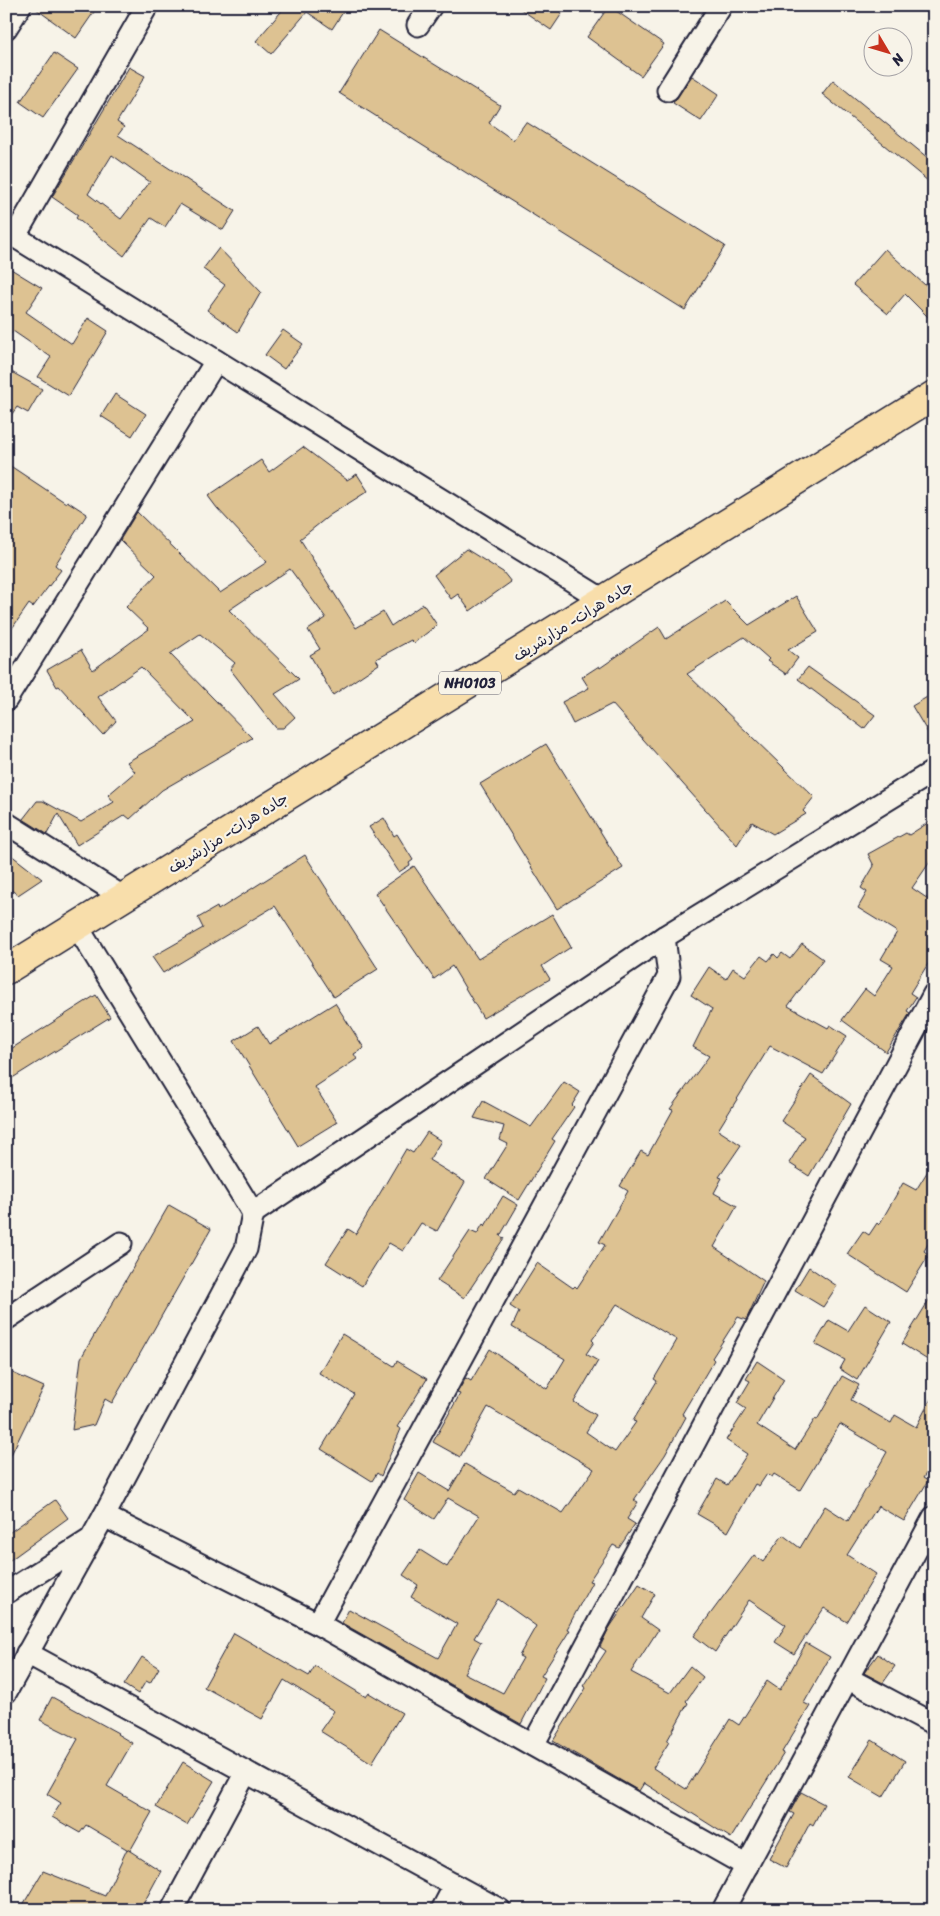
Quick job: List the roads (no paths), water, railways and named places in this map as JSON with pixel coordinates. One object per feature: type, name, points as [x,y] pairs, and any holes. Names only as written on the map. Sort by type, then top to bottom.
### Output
[{"type":"highway","name":"جاده هرات- مزارشریف","points":[[6,970],[934,395]]},
{"type":"street","points":[[6,28],[20,6]]},
{"type":"street","points":[[148,6],[11,234],[604,601]]},
{"type":"street","points":[[418,25],[431,6]]},
{"type":"street","points":[[668,90],[721,6]]},
{"type":"street","points":[[6,700],[216,360]]},
{"type":"street","points":[[253,1213],[664,937],[934,771]]},
{"type":"street","points":[[6,823],[123,897]]},
{"type":"street","points":[[6,1692],[104,1516],[246,1249],[253,1213],[77,926]]},
{"type":"street","points":[[318,1624],[669,976],[664,937]]},
{"type":"street","points":[[533,1745],[934,994]]},
{"type":"street","points":[[6,1319],[121,1243]]},
{"type":"street","points":[[104,1516],[318,1624],[747,1866]]},
{"type":"street","points":[[723,1910],[934,1517]]},
{"type":"street","points":[[6,1593],[90,1540]]},
{"type":"street","points":[[27,1653],[500,1910]]},
{"type":"street","points":[[848,1679],[934,1724]]},
{"type":"street","points":[[172,1910],[246,1772]]},
{"type":"street","points":[[442,1910],[455,1885]]}]
